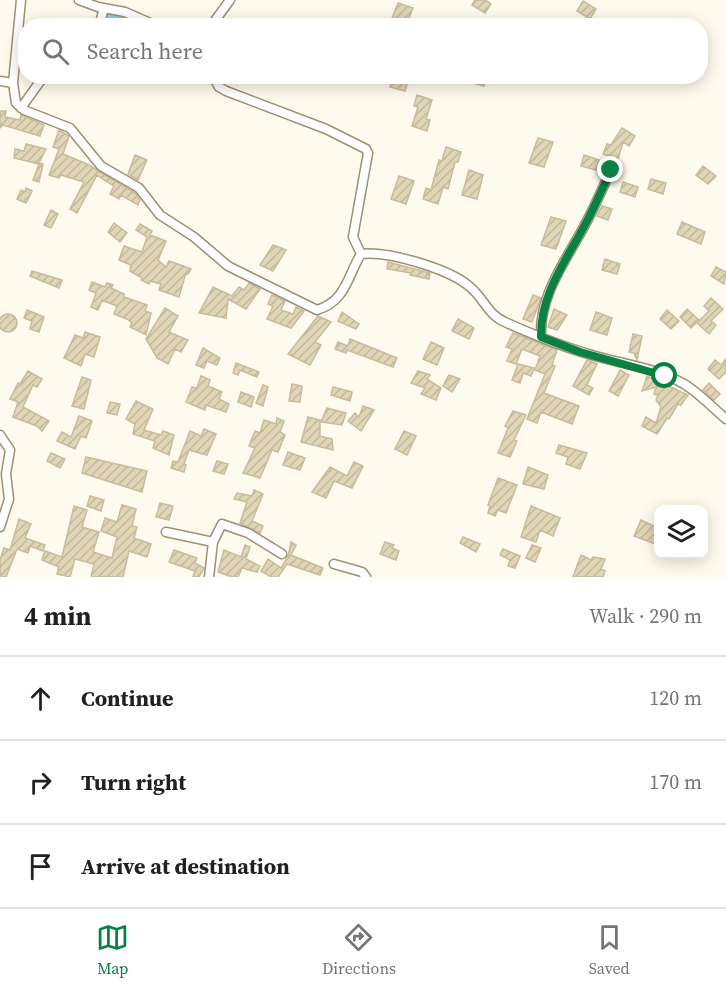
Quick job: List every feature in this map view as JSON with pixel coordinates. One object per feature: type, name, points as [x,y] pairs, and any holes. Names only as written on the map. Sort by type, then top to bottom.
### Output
[{"type":"street","points":[[19,18],[21,0]]},
{"type":"street","points":[[79,0],[139,18]]},
{"type":"street","points":[[217,18],[230,0]]},
{"type":"street","points":[[101,18],[104,8]]},
{"type":"street","points":[[18,31],[13,83],[16,103],[21,108],[70,128],[101,166],[140,188],[160,215],[194,237],[228,266],[298,303],[317,310],[331,306],[339,297],[361,254]]},
{"type":"street","points":[[0,81],[13,83]]},
{"type":"street","points":[[21,108],[38,84]]},
{"type":"street","points":[[217,84],[226,91],[326,129],[366,149],[368,153],[353,237],[361,254]]},
{"type":"street","points":[[541,337],[545,304],[557,272],[588,220],[611,170]]},
{"type":"street","points":[[361,254],[386,254],[457,278],[468,285],[484,302],[491,315],[580,352],[665,376],[685,384],[726,419]]},
{"type":"street","points":[[0,435],[10,450],[6,474],[9,499],[0,527]]},
{"type":"street","points":[[209,577],[213,542],[222,524],[248,533],[282,554]]},
{"type":"street","points":[[166,532],[213,542]]},
{"type":"street","points":[[334,564],[362,572],[366,577]]},
{"type":"water","points":[[109,10],[132,18],[106,18]]},
{"type":"building","points":[[475,0],[485,0],[491,4],[485,13],[472,5]]},
{"type":"building","points":[[583,1],[596,9],[591,18],[577,11]]},
{"type":"building","points":[[398,3],[413,8],[409,18],[392,18]]},
{"type":"building","points":[[391,84],[407,84],[405,91],[390,87]]},
{"type":"building","points":[[417,95],[432,100],[426,119],[430,120],[427,131],[412,126],[418,107],[414,106]]},
{"type":"building","points":[[0,111],[6,111],[5,117],[20,120],[21,115],[44,125],[40,136],[3,125],[0,128]]},
{"type":"building","points":[[622,128],[635,136],[629,146],[623,142],[618,159],[603,154],[607,144],[611,145]]},
{"type":"building","points":[[59,130],[69,136],[63,154],[87,164],[135,193],[140,200],[138,205],[121,195],[119,199],[110,194],[114,186],[97,175],[77,213],[70,209],[84,182],[61,175],[59,178],[49,175],[59,149],[53,147]]},
{"type":"building","points":[[538,138],[553,142],[544,167],[529,163]]},
{"type":"building","points":[[26,144],[46,149],[39,163],[43,164],[39,182],[33,180],[39,164],[14,158],[15,149],[24,151]]},
{"type":"building","points":[[446,147],[461,152],[458,162],[455,162],[448,189],[443,187],[438,204],[423,199],[426,188],[431,190],[439,160],[442,161]]},
{"type":"building","points":[[135,155],[147,160],[138,180],[128,174]]},
{"type":"building","points":[[584,155],[599,160],[596,170],[581,166]]},
{"type":"building","points":[[703,166],[716,176],[708,184],[696,175]]},
{"type":"building","points":[[469,170],[483,175],[477,199],[462,195]]},
{"type":"building","points":[[399,176],[414,181],[406,204],[391,199]]},
{"type":"building","points":[[651,179],[666,183],[663,194],[648,189]]},
{"type":"building","points":[[623,182],[638,187],[635,197],[620,192]]},
{"type":"building","points":[[26,188],[32,191],[26,203],[17,199],[21,190],[25,192]]},
{"type":"building","points":[[602,206],[612,209],[608,220],[597,216]]},
{"type":"building","points":[[51,210],[58,214],[51,228],[44,225]]},
{"type":"building","points":[[551,217],[566,221],[556,249],[541,245]]},
{"type":"building","points":[[682,222],[705,232],[701,244],[677,234]]},
{"type":"building","points":[[114,223],[127,233],[120,242],[108,232]]},
{"type":"building","points":[[140,224],[152,231],[150,235],[166,241],[158,260],[166,267],[169,261],[191,269],[188,274],[186,273],[179,297],[159,290],[161,284],[150,281],[149,284],[141,280],[142,278],[130,271],[131,265],[119,260],[124,246],[142,252],[147,237],[136,230]]},
{"type":"building","points":[[273,245],[286,250],[273,271],[260,265]]},
{"type":"building","points":[[605,259],[620,264],[617,274],[602,270]]},
{"type":"building","points":[[388,262],[430,273],[429,279],[387,269]]},
{"type":"building","points":[[716,267],[726,272],[724,284],[711,276]]},
{"type":"building","points":[[32,271],[62,280],[59,288],[30,276]]},
{"type":"building","points":[[92,282],[105,287],[107,283],[113,285],[111,288],[124,294],[124,297],[147,305],[145,311],[151,313],[146,335],[130,327],[132,323],[127,319],[114,314],[117,306],[102,300],[98,310],[91,307],[96,293],[89,290]]},
{"type":"building","points":[[249,283],[260,289],[246,309],[228,299],[226,318],[199,313],[213,287],[232,296],[239,287],[244,290]]},
{"type":"building","points":[[272,295],[285,301],[281,310],[293,314],[296,307],[304,311],[291,328],[267,319],[273,306],[268,304]]},
{"type":"building","points":[[533,295],[541,298],[532,322],[523,319]]},
{"type":"building","points":[[711,298],[723,309],[711,321],[716,325],[709,334],[697,323],[709,311],[704,306]]},
{"type":"building","points":[[165,308],[178,316],[169,332],[188,340],[181,352],[175,349],[168,364],[157,358],[146,339]]},
{"type":"building","points":[[554,309],[567,315],[557,330],[548,327]]},
{"type":"building","points":[[687,309],[699,320],[691,328],[680,317]]},
{"type":"building","points":[[27,310],[44,317],[39,332],[30,329],[32,321],[24,318]]},
{"type":"building","points":[[667,310],[679,321],[671,329],[660,319]]},
{"type":"building","points":[[342,312],[359,324],[356,329],[338,321]]},
{"type":"building","points":[[596,312],[612,318],[607,335],[590,330]]},
{"type":"building","points":[[8,314],[14,317],[17,323],[14,329],[8,332],[2,329],[-1,323],[2,317]]},
{"type":"building","points":[[318,316],[331,322],[315,342],[321,345],[310,365],[288,354]]},
{"type":"building","points":[[458,319],[474,328],[469,339],[452,331]]},
{"type":"building","points":[[85,332],[100,337],[94,357],[85,354],[81,366],[64,358],[75,335],[83,338]]},
{"type":"building","points":[[513,333],[557,350],[552,365],[555,366],[544,393],[579,406],[572,424],[541,412],[537,423],[527,419],[545,374],[535,370],[540,356],[522,349],[516,364],[507,361],[512,349],[506,347]]},
{"type":"building","points":[[633,334],[642,336],[637,360],[634,353],[629,352]]},
{"type":"building","points":[[350,339],[397,358],[393,367],[347,350],[346,353],[335,349],[338,342],[348,346]]},
{"type":"building","points":[[431,342],[444,348],[437,365],[423,359]]},
{"type":"building","points":[[203,348],[220,358],[217,365],[207,361],[204,368],[196,365]]},
{"type":"building","points":[[726,359],[726,372],[719,379],[708,369],[715,360],[721,365]]},
{"type":"building","points":[[587,360],[597,364],[587,385],[593,388],[589,395],[573,386]]},
{"type":"building","points":[[236,363],[259,372],[257,377],[240,370],[238,375],[233,373]]},
{"type":"building","points":[[518,364],[534,368],[531,376],[523,373],[520,383],[512,380]]},
{"type":"building","points":[[620,370],[629,375],[618,396],[609,391]]},
{"type":"building","points":[[28,371],[42,379],[37,387],[33,385],[23,407],[49,421],[42,431],[37,426],[13,417],[18,402],[10,399],[18,383],[20,384]]},
{"type":"building","points":[[418,371],[430,375],[427,379],[441,388],[436,400],[421,394],[425,388],[411,383]]},
{"type":"building","points":[[449,375],[460,379],[452,392],[443,386]]},
{"type":"building","points":[[201,376],[210,380],[208,386],[222,392],[219,399],[229,404],[226,412],[206,405],[205,410],[186,402],[192,387],[197,388]]},
{"type":"building","points":[[647,376],[688,395],[681,405],[678,404],[657,434],[642,426],[646,417],[656,423],[661,407],[656,400],[658,395],[654,394],[656,387],[642,391]]},
{"type":"building","points":[[82,377],[91,380],[84,409],[72,406]]},
{"type":"building","points":[[709,383],[720,394],[714,400],[703,390]]},
{"type":"building","points":[[292,384],[302,386],[300,402],[289,401]]},
{"type":"building","points":[[263,385],[268,387],[263,406],[256,403]]},
{"type":"building","points":[[333,387],[352,392],[350,401],[331,395]]},
{"type":"building","points":[[241,392],[254,397],[251,407],[238,402]]},
{"type":"building","points":[[136,401],[153,409],[144,430],[161,435],[163,431],[174,435],[169,455],[153,448],[155,441],[133,434],[135,424],[126,419]]},
{"type":"building","points":[[110,402],[120,404],[117,415],[107,413]]},
{"type":"building","points":[[363,406],[374,410],[361,431],[348,421],[355,413],[359,417]]},
{"type":"building","points":[[327,408],[346,413],[342,425],[321,422]]},
{"type":"building","points":[[513,411],[526,415],[514,440],[517,441],[510,457],[498,453],[508,428],[505,426]]},
{"type":"building","points":[[79,416],[92,421],[86,438],[81,436],[75,449],[57,441],[62,432],[71,437]]},
{"type":"building","points":[[308,417],[320,420],[320,436],[332,439],[333,450],[301,442]]},
{"type":"building","points":[[277,418],[284,421],[280,432],[285,435],[278,452],[272,450],[260,478],[243,473],[255,448],[249,446],[255,431],[260,433],[264,420],[276,424]]},
{"type":"building","points":[[204,429],[216,434],[207,455],[189,450],[184,472],[171,468],[173,461],[178,462],[190,431],[201,436]]},
{"type":"building","points":[[404,431],[416,436],[407,455],[395,449]]},
{"type":"building","points":[[559,445],[587,453],[580,469],[566,464],[568,457],[556,453]]},
{"type":"building","points":[[288,452],[305,458],[300,470],[283,465]]},
{"type":"building","points":[[51,453],[65,459],[60,468],[47,461]]},
{"type":"building","points":[[86,457],[147,471],[142,492],[82,473]]},
{"type":"building","points":[[217,461],[228,464],[224,474],[213,471]]},
{"type":"building","points":[[354,462],[363,466],[352,488],[334,481],[326,498],[312,492],[330,467],[347,476]]},
{"type":"building","points":[[528,467],[548,475],[544,489],[523,484]]},
{"type":"building","points":[[498,478],[517,485],[506,513],[498,510],[495,516],[488,513],[490,506],[488,505]]},
{"type":"building","points":[[254,490],[263,494],[252,521],[263,526],[260,533],[240,523],[247,502],[234,499],[237,493],[252,496]]},
{"type":"building","points":[[90,496],[104,500],[101,511],[87,506]]},
{"type":"building","points":[[160,503],[173,506],[169,520],[156,517]]},
{"type":"building","points":[[122,505],[136,509],[132,526],[137,527],[134,538],[151,544],[147,557],[129,551],[123,577],[91,577],[94,564],[75,559],[70,577],[57,574],[59,567],[42,560],[45,551],[62,557],[74,506],[87,510],[82,527],[99,532],[93,552],[112,558],[117,537],[101,531],[105,518],[117,522]]},
{"type":"building","points":[[531,506],[560,518],[553,536],[540,530],[536,542],[521,537]]},
{"type":"building","points":[[19,519],[31,524],[25,538],[45,545],[43,551],[30,546],[28,553],[17,549],[6,577],[0,577],[0,560],[4,548],[10,550]]},
{"type":"building","points":[[641,520],[654,526],[654,544],[634,536]]},
{"type":"building","points":[[463,537],[480,544],[476,552],[460,543]]},
{"type":"building","points":[[291,542],[296,545],[291,555],[323,568],[320,575],[287,564],[278,577],[271,577],[261,571],[268,559],[281,568],[288,557]]},
{"type":"building","points":[[385,542],[394,545],[392,548],[399,551],[396,560],[380,554]]},
{"type":"building","points":[[245,545],[250,547],[246,559],[260,566],[257,572],[242,568],[238,577],[232,577],[218,572],[224,550],[241,557]]},
{"type":"building","points":[[532,545],[541,548],[535,562],[526,558]]},
{"type":"building","points":[[503,549],[520,556],[515,568],[508,566],[510,560],[500,555]]},
{"type":"building","points":[[174,550],[197,558],[195,563],[204,568],[199,577],[193,577],[195,571],[169,562]]},
{"type":"building","points":[[581,555],[591,560],[593,557],[605,559],[601,569],[605,571],[603,577],[573,577]]},
{"type":"route","points":[[611,170],[588,220],[557,272],[545,304],[541,337],[580,352],[665,376]]}]
